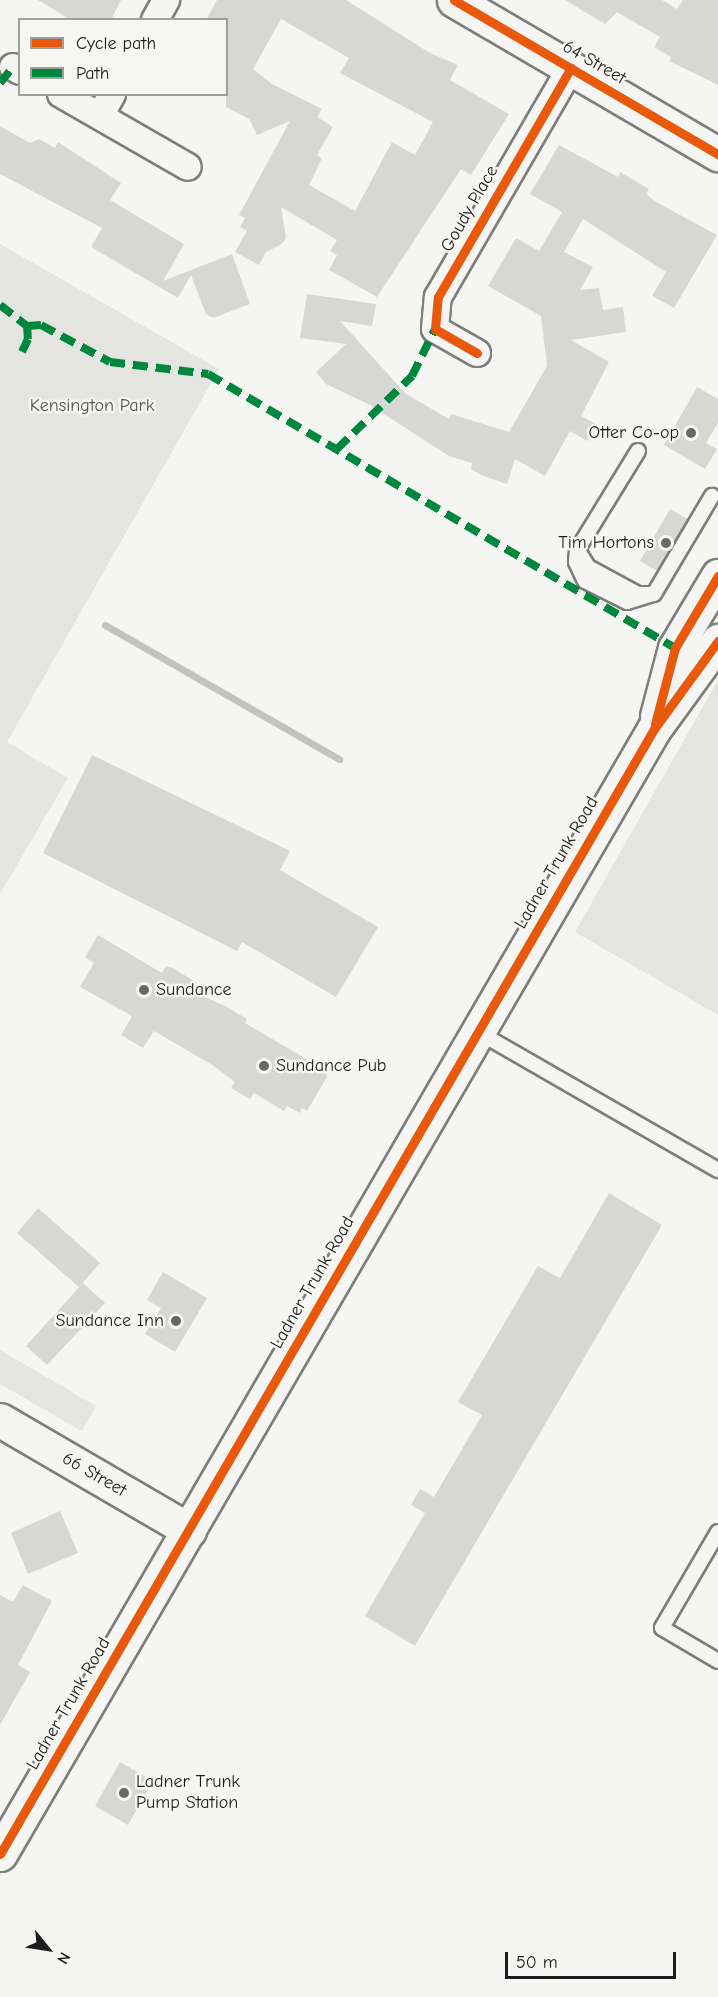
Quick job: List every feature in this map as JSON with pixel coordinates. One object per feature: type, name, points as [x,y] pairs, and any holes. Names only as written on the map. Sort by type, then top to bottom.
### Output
[{"type":"main road","name":"64 Street","points":[[454,0],[718,154]]},
{"type":"main road","name":"Ladner Trunk Road","points":[[654,729],[675,648],[718,576]]},
{"type":"main road","name":"Ladner Trunk Road","points":[[0,1854],[654,729],[718,640]]},
{"type":"main road","name":"66 Street","points":[[0,1420],[189,1530]]},
{"type":"street","points":[[156,18],[166,0]]},
{"type":"street","name":"Goudy Place","points":[[477,353],[435,329],[438,297],[571,68]]},
{"type":"street","points":[[65,96],[188,167]]},
{"type":"street","points":[[100,116],[111,96]]},
{"type":"lane","points":[[638,451],[577,550],[576,562],[585,581],[614,598],[640,602],[654,594],[712,496]]},
{"type":"lane","points":[[478,1032],[718,1170]]},
{"type":"lane","points":[[718,1532],[662,1628],[718,1661]]},
{"type":"green space","name":"Kensington Park","points":[[0,244],[219,369],[7,742],[68,778],[0,894]]},
{"type":"green space","points":[[718,680],[718,1015],[575,932]]},
{"type":"green space","points":[[0,1350],[96,1406],[82,1431],[0,1384]]},
{"type":"building","points":[[38,0],[121,0],[112,18],[68,18]]},
{"type":"building","points":[[217,0],[346,0],[430,53],[458,65],[450,80],[509,114],[471,175],[461,169],[377,297],[329,270],[337,255],[330,251],[337,240],[281,207],[286,238],[282,244],[266,252],[259,265],[235,252],[247,231],[240,227],[245,218],[239,215],[290,121],[257,135],[249,119],[226,107],[228,18],[207,18]],"holes":[[[281,19],[349,58],[340,73],[433,122],[415,155],[392,142],[355,211],[309,185],[322,158],[317,155],[333,127],[317,117],[322,109],[272,84],[253,69]]]},
{"type":"building","points":[[565,0],[662,0],[677,9],[683,0],[718,0],[718,85],[669,61],[671,57],[654,47],[660,37],[617,12],[605,24]]},
{"type":"building","points":[[0,126],[30,143],[39,139],[55,148],[58,142],[121,183],[110,200],[184,244],[163,281],[232,254],[250,304],[213,318],[206,314],[191,275],[178,298],[91,247],[102,228],[0,174]]},
{"type":"building","points":[[559,145],[618,177],[620,172],[649,189],[646,194],[656,202],[717,235],[674,308],[652,296],[666,272],[583,219],[564,252],[593,267],[580,290],[599,288],[603,310],[623,307],[626,332],[571,340],[609,362],[581,416],[596,424],[587,441],[570,431],[545,476],[515,459],[507,484],[481,475],[471,469],[472,463],[449,456],[370,405],[326,384],[316,372],[346,344],[300,338],[307,294],[376,304],[372,326],[340,321],[406,394],[449,419],[451,414],[509,432],[547,366],[541,316],[488,286],[516,238],[539,251],[562,212],[530,194]]},
{"type":"building","name":"Otter Co-op","points":[[697,387],[718,399],[718,423],[706,443],[717,449],[705,469],[664,445]]},
{"type":"building","points":[[670,509],[688,519],[657,571],[640,561]]},
{"type":"building","points":[[92,755],[290,851],[280,870],[378,927],[336,997],[242,942],[237,951],[43,853]]},
{"type":"building","points":[[98,935],[162,973],[166,966],[173,968],[197,983],[192,991],[227,1007],[247,1019],[245,1023],[325,1070],[327,1077],[307,1111],[302,1108],[300,1113],[287,1106],[284,1111],[254,1093],[250,1099],[231,1088],[235,1082],[214,1066],[154,1031],[143,1048],[121,1035],[132,1016],[80,987],[94,963],[85,957]]},
{"type":"building","points":[[609,1193],[662,1225],[415,1646],[365,1616],[425,1513],[411,1505],[420,1489],[434,1497],[482,1415],[458,1402],[538,1266],[560,1278]]},
{"type":"building","points":[[38,1208],[100,1263],[79,1287],[17,1233]]},
{"type":"building","points":[[163,1272],[207,1298],[175,1352],[145,1334],[161,1308],[147,1300]]},
{"type":"building","points":[[83,1283],[105,1303],[47,1365],[26,1346]]},
{"type":"building","points":[[60,1511],[78,1553],[28,1574],[11,1533]]},
{"type":"building","points":[[23,1585],[52,1601],[18,1665],[30,1672],[0,1725],[0,1595],[13,1602]]},
{"type":"building","name":"Ladner Trunk Pump Station","points":[[120,1762],[153,1781],[128,1825],[95,1806]]},
{"type":"waterway","points":[[105,625],[339,759]]},
{"type":"marked path","points":[[0,83],[13,67]]},
{"type":"marked path","points":[[0,305],[27,326],[28,339],[22,352]]},
{"type":"marked path","points":[[27,326],[41,325],[110,362],[208,374],[675,648]]},
{"type":"marked path","points":[[337,449],[412,376],[435,329]]},
{"type":"cycle path","points":[[454,0],[718,154]]},
{"type":"cycle path","points":[[477,353],[435,329],[438,297],[571,68]]},
{"type":"cycle path","points":[[655,724],[675,648],[718,576]]},
{"type":"cycle path","points":[[0,1854],[654,729],[718,641]]},
{"type":"place","name":"Otter Co-op","points":[[691,433]]},
{"type":"place","name":"Tim Hortons","points":[[666,543]]},
{"type":"place","name":"Sundance","points":[[144,990]]},
{"type":"place","name":"Sundance Pub","points":[[264,1066]]},
{"type":"place","name":"Sundance Inn","points":[[176,1321]]},
{"type":"place","name":"Ladner Trunk Pump Station","points":[[124,1793]]}]
